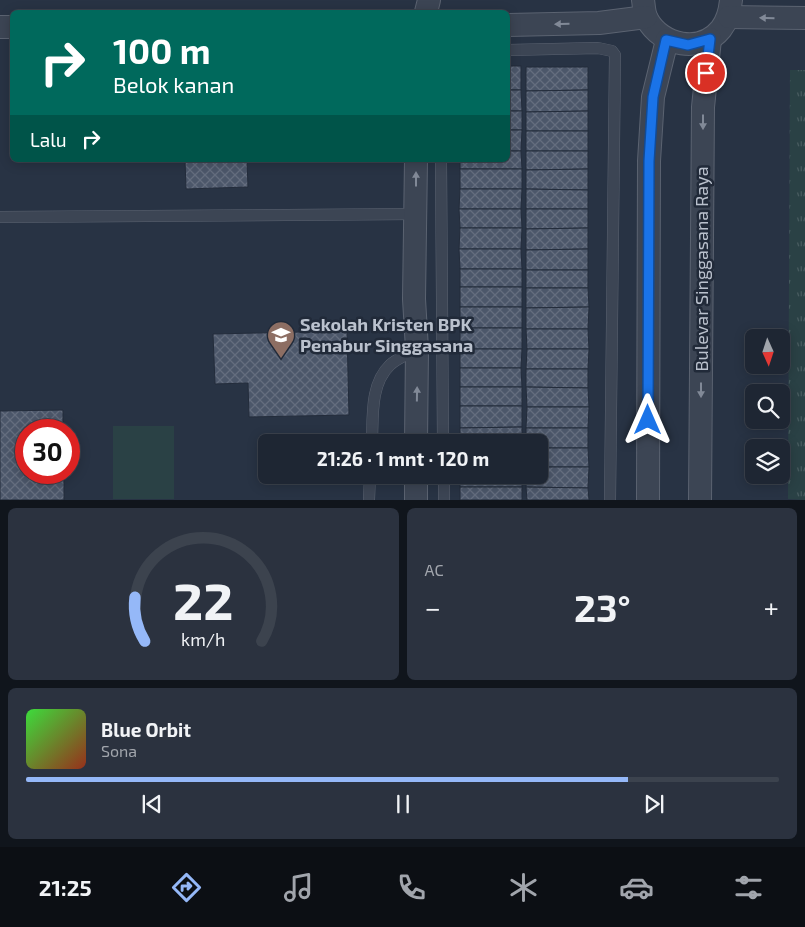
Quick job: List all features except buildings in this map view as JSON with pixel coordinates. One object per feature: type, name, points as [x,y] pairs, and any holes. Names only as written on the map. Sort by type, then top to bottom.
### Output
[{"type":"street","points":[[510,25],[598,36],[644,9],[654,30],[666,40],[688,45],[710,39],[721,29],[730,8],[805,18]]},
{"type":"street","name":"Bulevar Singgasana Raya","points":[[700,500],[703,107],[710,39]]},
{"type":"street","points":[[648,500],[649,161],[653,97],[666,40]]},
{"type":"street","points":[[416,162],[414,299],[417,349],[416,434]]},
{"type":"street","points":[[416,484],[416,500]]},
{"type":"lane","points":[[510,50],[598,36],[615,55],[617,72],[610,500]]},
{"type":"lane","points":[[441,162],[443,434]]},
{"type":"lane","points":[[0,217],[416,214]]},
{"type":"lane","points":[[372,434],[373,404],[379,380],[390,364],[417,349]]},
{"type":"lane","points":[[369,500],[370,484]]},
{"type":"lane","points":[[444,484],[444,500]]},
{"type":"green space","points":[[790,70],[805,70],[805,500],[788,499],[788,484],[790,484]]},
{"type":"green space","points":[[113,426],[174,426],[174,499],[113,499]]},
{"type":"place","name":"Sekolah Kristen BPK Penabur Singgasana","points":[[281,359]]},
{"type":"route","points":[[648,420],[649,161],[653,97],[666,40],[688,45],[710,39],[706,73]]}]
